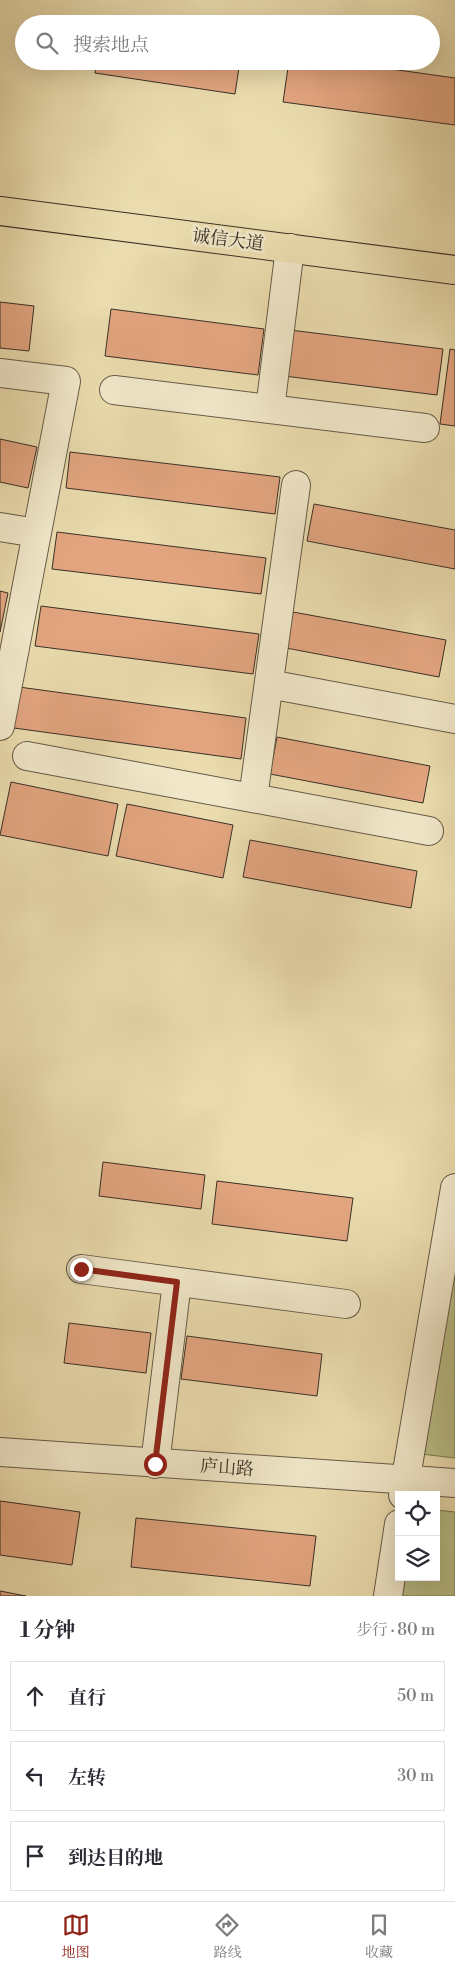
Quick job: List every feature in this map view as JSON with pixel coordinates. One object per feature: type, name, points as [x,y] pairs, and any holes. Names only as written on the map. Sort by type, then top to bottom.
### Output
[{"type":"main road","name":"诚信大道","points":[[0,210],[455,270]]},
{"type":"street","points":[[270,409],[290,248]]},
{"type":"street","points":[[0,372],[66,381],[37,534],[4,683],[0,726]]},
{"type":"street","points":[[114,390],[425,428]]},
{"type":"street","points":[[253,798],[296,485]]},
{"type":"street","points":[[0,527],[37,534]]},
{"type":"street","points":[[269,684],[455,719]]},
{"type":"street","points":[[27,756],[429,830]]},
{"type":"street","points":[[404,1487],[455,1188]]},
{"type":"street","points":[[81,1269],[346,1304]]},
{"type":"street","points":[[155,1464],[177,1282]]},
{"type":"street","name":"庐山路","points":[[0,1452],[404,1487],[455,1483]]},
{"type":"street","points":[[388,1596],[397,1536]]},
{"type":"green space","points":[[455,1262],[455,1458],[421,1454]]},
{"type":"green space","points":[[440,1510],[455,1512],[455,1596],[398,1596],[400,1581],[440,1581]]},
{"type":"building","points":[[96,70],[239,70],[235,94],[95,73]]},
{"type":"building","points":[[288,70],[398,70],[455,78],[455,125],[283,102]]},
{"type":"building","points":[[0,302],[34,306],[29,351],[0,348]]},
{"type":"building","points":[[111,309],[264,329],[258,375],[105,356]]},
{"type":"building","points":[[290,330],[443,349],[437,395],[284,376]]},
{"type":"building","points":[[450,349],[455,350],[455,426],[440,424]]},
{"type":"building","points":[[0,439],[37,447],[28,488],[0,482]]},
{"type":"building","points":[[70,452],[280,477],[275,514],[66,488]]},
{"type":"building","points":[[314,504],[455,530],[455,569],[307,541]]},
{"type":"building","points":[[57,532],[266,558],[261,594],[52,569]]},
{"type":"building","points":[[0,591],[8,593],[0,632]]},
{"type":"building","points":[[41,606],[259,634],[253,674],[35,646]]},
{"type":"building","points":[[293,612],[446,640],[439,677],[286,648]]},
{"type":"building","points":[[19,687],[246,718],[241,759],[14,728]]},
{"type":"building","points":[[277,737],[430,766],[423,803],[270,774]]},
{"type":"building","points":[[11,782],[118,804],[108,856],[0,835]]},
{"type":"building","points":[[127,804],[233,825],[223,878],[116,856]]},
{"type":"building","points":[[250,840],[417,871],[411,908],[243,877]]},
{"type":"building","points":[[103,1162],[205,1175],[201,1209],[99,1196]]},
{"type":"building","points":[[217,1181],[353,1198],[347,1241],[212,1224]]},
{"type":"building","points":[[69,1323],[151,1333],[146,1373],[64,1363]]},
{"type":"building","points":[[187,1336],[322,1354],[317,1396],[181,1379]]},
{"type":"building","points":[[0,1501],[80,1512],[72,1565],[0,1555]]},
{"type":"building","points":[[136,1518],[316,1536],[310,1586],[131,1567]]},
{"type":"building","points":[[0,1591],[26,1596],[0,1596]]},
{"type":"route","points":[[81,1269],[177,1282],[155,1464]]}]
